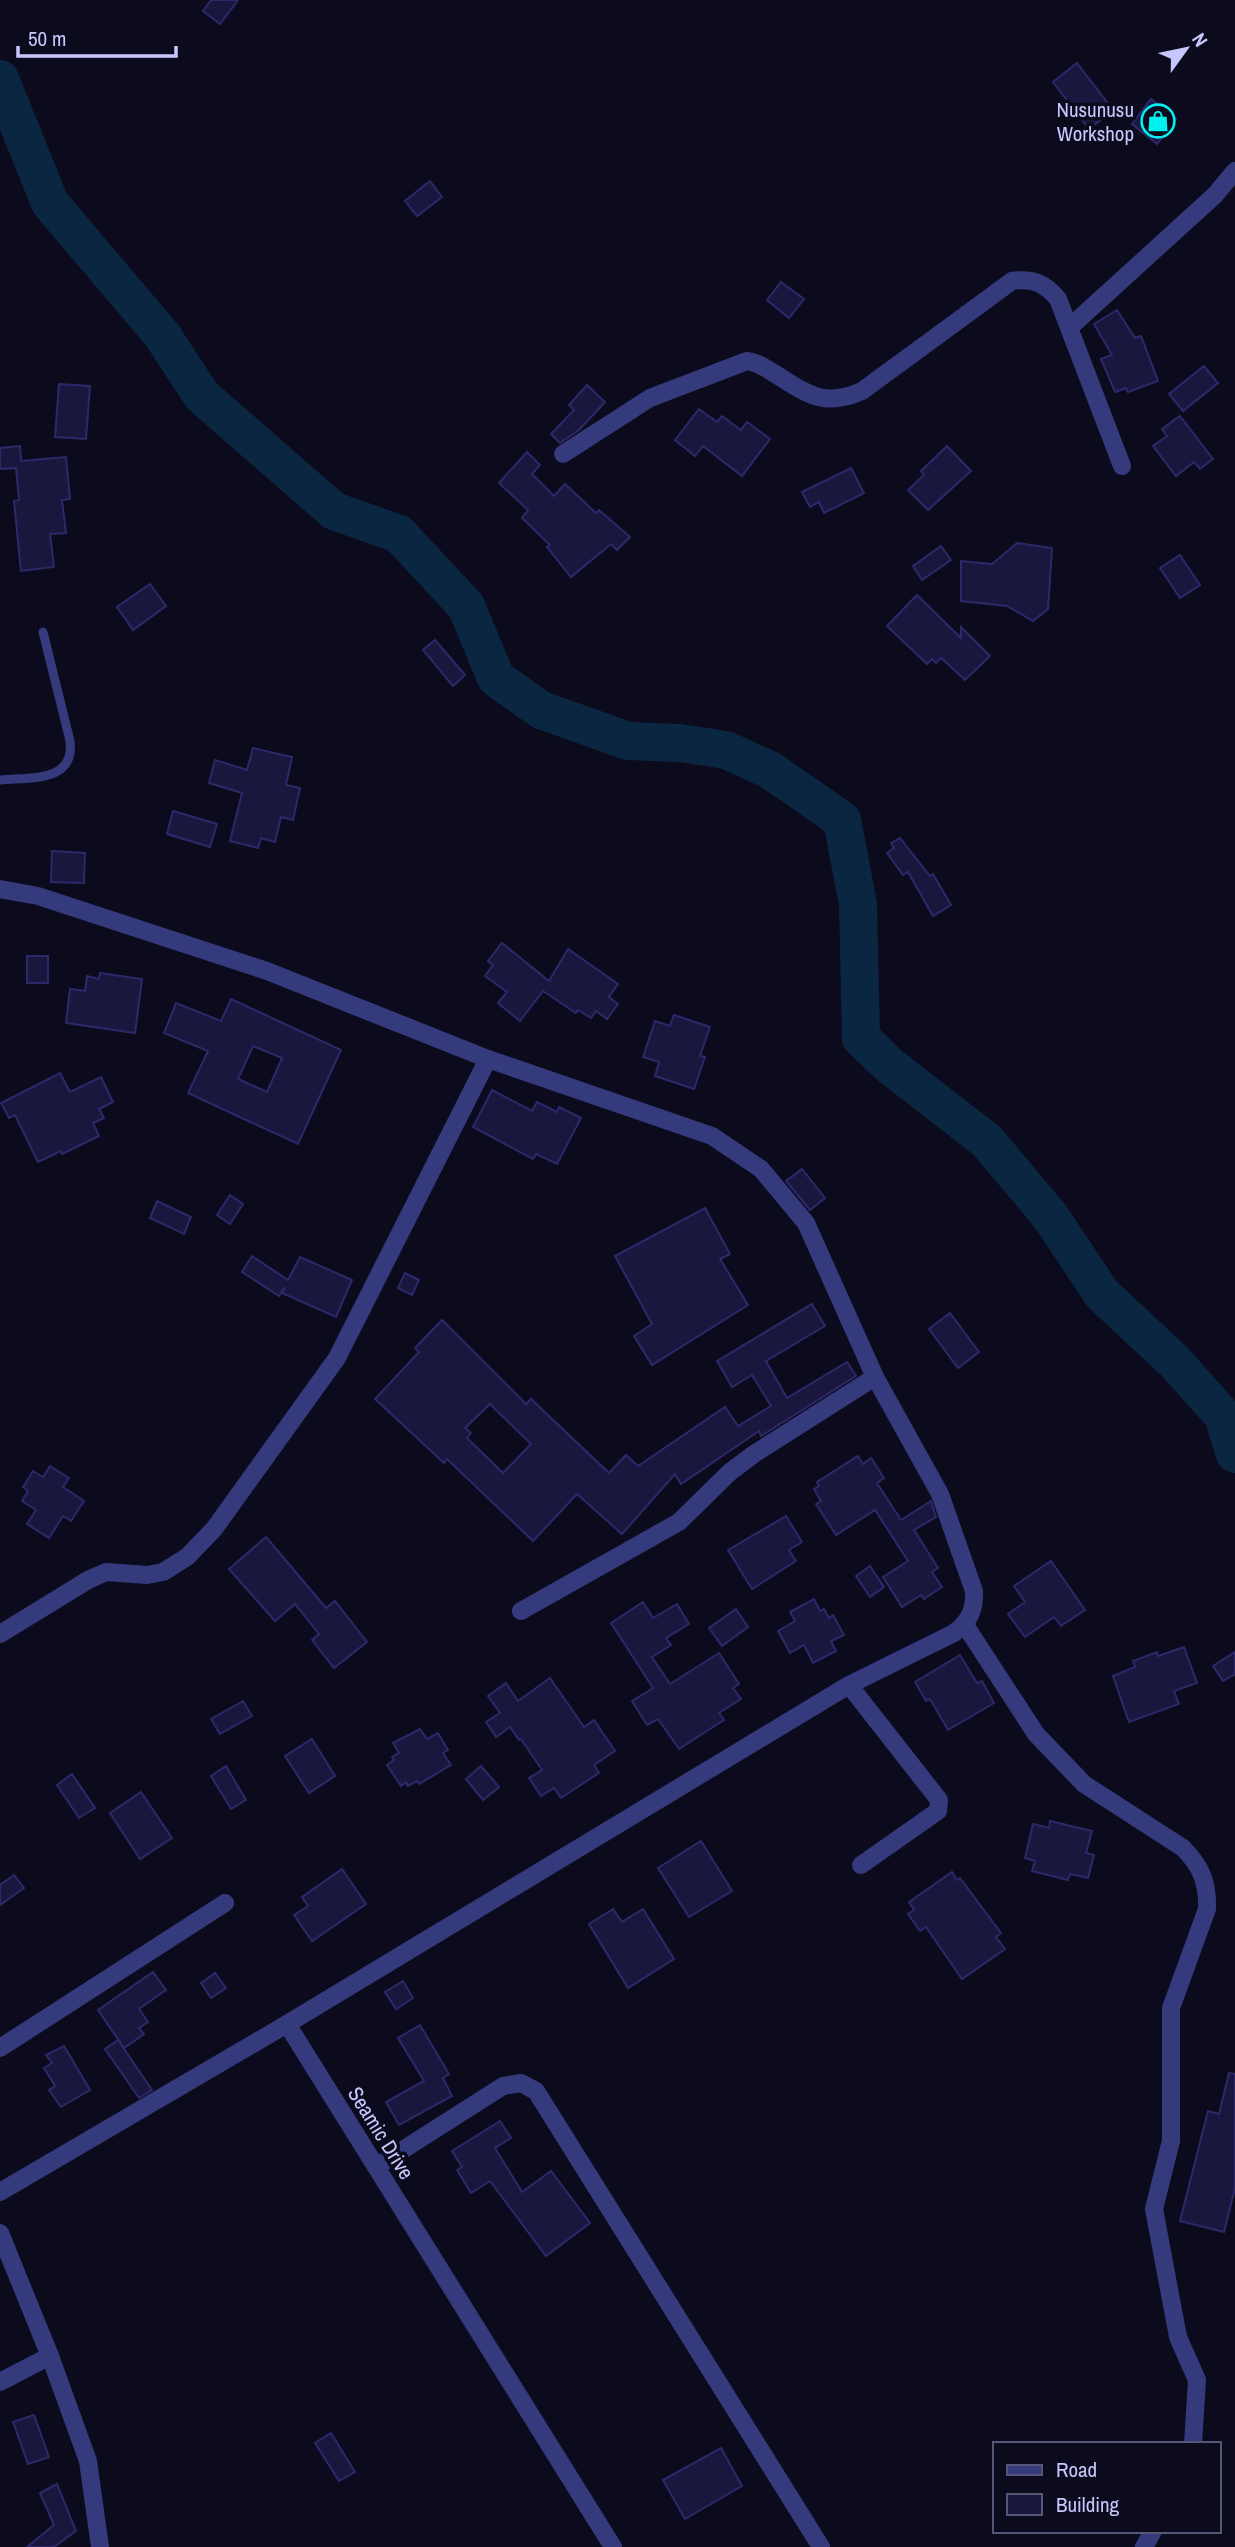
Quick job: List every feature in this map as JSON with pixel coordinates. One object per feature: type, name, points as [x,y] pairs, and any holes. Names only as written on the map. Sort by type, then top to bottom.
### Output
[{"type":"street","points":[[1070,327],[1215,195],[1235,171]]},
{"type":"street","points":[[563,454],[650,398],[747,361],[760,364],[809,395],[827,400],[845,399],[862,391],[1012,281],[1025,279],[1038,282],[1058,299],[1122,466]]},
{"type":"street","points":[[0,889],[38,896],[267,971],[488,1059],[712,1136],[761,1169],[806,1223],[875,1377],[940,1494],[974,1591],[974,1604],[965,1625],[938,1643],[849,1685],[287,2024],[0,2192]]},
{"type":"street","points":[[0,1634],[88,1580],[106,1572],[147,1575],[163,1572],[187,1557],[214,1529],[337,1358],[488,1059]]},
{"type":"street","points":[[521,1611],[679,1522],[730,1472],[754,1454],[875,1377]]},
{"type":"street","points":[[965,1625],[1036,1734],[1084,1784],[1183,1848],[1195,1860],[1203,1875],[1207,1909],[1171,2008],[1171,2141],[1154,2210],[1178,2337],[1197,2380],[1193,2442]]},
{"type":"street","points":[[849,1685],[939,1800],[938,1811],[861,1865]]},
{"type":"street","points":[[0,2048],[225,1903]]},
{"type":"street","name":"Seamic Drive","points":[[287,2024],[614,2547]]},
{"type":"street","points":[[376,2167],[503,2086],[521,2083],[536,2091],[821,2547]]},
{"type":"street","points":[[0,2232],[50,2356],[88,2461],[95,2545]]},
{"type":"street","points":[[0,2382],[50,2356]]},
{"type":"lane","points":[[0,780],[48,775],[63,769],[72,755],[43,632]]},
{"type":"building","points":[[211,0],[238,0],[220,24],[203,11]]},
{"type":"building","points":[[1077,63],[1113,110],[1089,129],[1053,82]]},
{"type":"building","points":[[1151,99],[1176,119],[1157,144],[1132,124]]},
{"type":"building","points":[[430,181],[442,197],[417,216],[405,201]]},
{"type":"building","points":[[781,282],[804,299],[789,318],[767,300]]},
{"type":"building","points":[[1117,310],[1135,338],[1141,336],[1158,381],[1128,392],[1126,388],[1115,392],[1101,359],[1112,355],[1094,324]]},
{"type":"building","points":[[1204,366],[1218,383],[1183,411],[1169,394]]},
{"type":"building","points":[[59,384],[90,386],[86,439],[55,437]]},
{"type":"building","points":[[587,385],[605,402],[579,430],[560,443],[551,434],[574,410],[569,405]]},
{"type":"building","points":[[699,409],[717,422],[722,416],[741,430],[747,422],[770,439],[742,476],[703,446],[695,456],[675,440]]},
{"type":"building","points":[[1180,416],[1213,459],[1200,469],[1194,462],[1176,476],[1153,446],[1167,436],[1162,429]]},
{"type":"building","points":[[20,446],[21,461],[66,457],[70,499],[62,500],[66,533],[50,534],[54,567],[21,571],[14,501],[19,500],[16,468],[0,469],[0,448]]},
{"type":"building","points":[[947,446],[971,471],[928,510],[908,490],[924,475],[921,471]]},
{"type":"building","points":[[527,452],[540,465],[532,474],[554,496],[565,484],[596,513],[599,510],[630,537],[617,550],[611,544],[571,577],[547,547],[550,545],[522,518],[528,510],[499,483]]},
{"type":"building","points":[[851,468],[864,493],[824,513],[819,502],[810,507],[802,492]]},
{"type":"building","points":[[1017,543],[1052,548],[1048,609],[1033,621],[1007,606],[961,601],[961,561],[992,564]]},
{"type":"building","points":[[941,546],[951,560],[922,580],[913,566]]},
{"type":"building","points":[[1180,555],[1200,585],[1180,598],[1160,568]]},
{"type":"building","points":[[150,584],[166,606],[133,630],[117,607]]},
{"type":"building","points":[[917,595],[961,638],[961,627],[990,656],[965,680],[941,658],[936,663],[932,659],[927,664],[887,626]]},
{"type":"building","points":[[435,640],[465,675],[453,686],[423,650]]},
{"type":"building","points":[[253,748],[292,757],[286,785],[300,788],[293,820],[281,817],[275,842],[261,838],[258,848],[230,841],[242,793],[209,783],[215,760],[247,770]]},
{"type":"building","points":[[173,811],[217,824],[210,847],[167,834]]},
{"type":"building","points":[[900,838],[930,876],[933,874],[951,905],[933,916],[908,872],[903,875],[887,853],[894,848],[891,843]]},
{"type":"building","points":[[52,851],[85,853],[84,883],[51,882]]},
{"type":"building","points":[[502,943],[549,981],[568,949],[618,984],[609,997],[618,1004],[607,1019],[596,1011],[591,1018],[578,1010],[576,1013],[543,991],[520,1021],[498,1003],[507,992],[485,976],[493,965],[488,961]]},
{"type":"building","points":[[27,956],[48,956],[48,983],[27,983]]},
{"type":"building","points":[[100,973],[142,979],[135,1033],[66,1023],[70,989],[85,991],[87,976],[99,979]]},
{"type":"building","points":[[231,999],[341,1050],[298,1144],[188,1093],[208,1051],[164,1033],[176,1003],[221,1021]],"holes":[[[253,1046],[282,1058],[267,1092],[238,1079]]]},
{"type":"building","points":[[674,1015],[710,1027],[700,1056],[705,1057],[694,1089],[655,1076],[659,1062],[643,1057],[655,1021],[670,1026]]},
{"type":"building","points":[[60,1073],[70,1092],[101,1077],[113,1102],[99,1109],[104,1118],[93,1123],[99,1136],[38,1162],[15,1115],[9,1118],[1,1103]]},
{"type":"building","points":[[492,1090],[532,1111],[537,1102],[557,1112],[559,1107],[581,1118],[557,1164],[536,1154],[533,1159],[473,1127]]},
{"type":"building","points":[[802,1169],[825,1198],[810,1210],[786,1181]]},
{"type":"building","points":[[230,1195],[243,1204],[230,1224],[217,1215]]},
{"type":"building","points":[[157,1201],[191,1217],[184,1234],[150,1218]]},
{"type":"building","points":[[705,1208],[730,1254],[720,1259],[748,1305],[652,1365],[634,1336],[652,1324],[615,1256]]},
{"type":"building","points":[[252,1256],[288,1280],[300,1257],[352,1280],[336,1317],[282,1293],[285,1287],[279,1296],[242,1272]]},
{"type":"building","points":[[405,1273],[419,1280],[412,1295],[398,1288]]},
{"type":"building","points":[[812,1304],[825,1326],[766,1361],[787,1398],[847,1362],[856,1376],[761,1436],[759,1431],[681,1484],[675,1474],[622,1534],[577,1494],[533,1541],[447,1459],[444,1463],[375,1399],[419,1352],[415,1348],[442,1320],[526,1404],[531,1399],[609,1473],[626,1455],[638,1466],[725,1407],[738,1426],[771,1406],[752,1375],[732,1387],[717,1361]],"holes":[[[490,1404],[531,1444],[503,1473],[467,1438],[471,1433],[465,1428]]]},
{"type":"building","points":[[950,1313],[979,1352],[958,1368],[929,1329]]},
{"type":"building","points":[[858,1456],[863,1464],[871,1458],[884,1478],[877,1483],[901,1520],[931,1501],[936,1517],[914,1530],[938,1568],[932,1572],[942,1587],[924,1599],[921,1595],[902,1607],[883,1577],[908,1561],[875,1510],[836,1535],[816,1504],[821,1501],[814,1489],[819,1486],[817,1482]]},
{"type":"building","points":[[50,1466],[69,1478],[63,1487],[84,1501],[71,1521],[63,1516],[49,1538],[27,1524],[36,1510],[22,1501],[28,1491],[23,1487],[33,1471],[43,1477]]},
{"type":"building","points":[[786,1516],[802,1542],[789,1550],[796,1561],[752,1589],[728,1550]]},
{"type":"building","points":[[266,1537],[326,1608],[335,1601],[367,1642],[334,1668],[312,1640],[319,1634],[295,1604],[275,1621],[229,1569]]},
{"type":"building","points":[[1051,1561],[1085,1610],[1061,1626],[1054,1617],[1025,1637],[1008,1614],[1025,1602],[1014,1586]]},
{"type":"building","points":[[870,1566],[884,1587],[870,1597],[856,1576]]},
{"type":"building","points":[[814,1599],[820,1611],[824,1609],[829,1618],[833,1615],[844,1635],[831,1641],[836,1651],[813,1663],[804,1645],[790,1653],[778,1631],[795,1621],[790,1612]]},
{"type":"building","points":[[643,1602],[653,1618],[677,1604],[689,1624],[666,1638],[671,1645],[652,1657],[670,1684],[719,1653],[739,1684],[733,1688],[741,1699],[719,1713],[724,1720],[679,1749],[658,1719],[647,1725],[632,1701],[653,1688],[611,1623]]},
{"type":"building","points":[[736,1609],[748,1627],[722,1646],[709,1628]]},
{"type":"building","points":[[1184,1647],[1197,1683],[1174,1691],[1179,1704],[1129,1722],[1113,1676],[1135,1667],[1133,1661],[1157,1652],[1158,1656]]},
{"type":"building","points":[[1235,1652],[1235,1674],[1223,1681],[1213,1666]]},
{"type":"building","points":[[960,1655],[977,1683],[982,1681],[994,1703],[948,1730],[930,1699],[926,1701],[915,1682]]},
{"type":"building","points":[[550,1678],[584,1727],[594,1720],[615,1751],[594,1765],[599,1773],[561,1798],[554,1788],[541,1796],[529,1778],[542,1770],[510,1727],[496,1737],[486,1722],[500,1713],[488,1696],[506,1683],[518,1701]]},
{"type":"building","points":[[243,1701],[252,1716],[220,1734],[211,1719]]},
{"type":"building","points":[[420,1729],[427,1739],[438,1733],[448,1750],[443,1753],[451,1765],[419,1784],[417,1781],[408,1786],[406,1782],[401,1786],[387,1765],[394,1760],[392,1757],[399,1753],[393,1743]]},
{"type":"building","points":[[312,1739],[335,1776],[309,1793],[285,1756]]},
{"type":"building","points":[[226,1766],[246,1800],[231,1809],[211,1776]]},
{"type":"building","points":[[481,1766],[499,1787],[483,1800],[466,1779]]},
{"type":"building","points":[[72,1774],[95,1808],[79,1818],[57,1785]]},
{"type":"building","points":[[141,1792],[172,1838],[140,1859],[110,1813]]},
{"type":"building","points":[[1050,1821],[1092,1831],[1086,1853],[1094,1855],[1088,1878],[1070,1874],[1068,1880],[1032,1871],[1035,1861],[1025,1858],[1033,1824],[1049,1828]]},
{"type":"building","points":[[701,1841],[732,1891],[689,1917],[658,1868]]},
{"type":"building","points":[[342,1869],[366,1904],[312,1941],[294,1915],[308,1906],[302,1897]]},
{"type":"building","points":[[952,1872],[957,1880],[960,1878],[1001,1933],[996,1937],[1005,1949],[962,1979],[926,1927],[920,1931],[908,1914],[914,1910],[909,1902]]},
{"type":"building","points":[[14,1875],[24,1888],[0,1905],[0,1885]]},
{"type":"building","points":[[613,1909],[622,1922],[643,1909],[674,1959],[628,1988],[589,1924]]},
{"type":"building","points":[[153,1972],[166,1990],[139,2009],[148,2022],[139,2028],[144,2034],[124,2048],[98,2010]]},
{"type":"building","points":[[215,1973],[226,1988],[211,1998],[201,1983]]},
{"type":"building","points":[[403,1981],[413,1998],[396,2009],[385,1992]]},
{"type":"building","points":[[420,2025],[449,2074],[443,2078],[452,2096],[399,2125],[386,2102],[424,2081],[398,2038]]},
{"type":"building","points":[[118,2040],[152,2090],[139,2098],[105,2049]]},
{"type":"building","points":[[64,2046],[90,2090],[61,2107],[49,2090],[55,2086],[44,2068],[52,2063],[46,2055]]},
{"type":"building","points":[[1229,2073],[1235,2074],[1235,2188],[1224,2232],[1180,2221],[1208,2111],[1219,2114]]},
{"type":"building","points":[[500,2121],[511,2138],[495,2148],[522,2192],[551,2171],[590,2223],[546,2256],[490,2181],[471,2193],[457,2170],[462,2167],[452,2151]]},
{"type":"building","points":[[34,2415],[49,2457],[28,2464],[13,2422]]},
{"type":"building","points":[[331,2433],[355,2472],[339,2481],[315,2443]]},
{"type":"building","points":[[721,2448],[742,2486],[685,2519],[663,2480]]},
{"type":"building","points":[[57,2484],[76,2531],[54,2547],[27,2547],[54,2525],[40,2493]]},
{"type":"waterway","points":[[0,79],[50,203],[162,335],[202,396],[334,511],[399,534],[466,606],[496,678],[541,710],[628,741],[680,743],[726,750],[770,770],[842,820],[858,904],[861,1038],[889,1065],[987,1141],[1050,1216],[1102,1294],[1175,1362],[1223,1416],[1235,1454]]},
{"type":"place","name":"Nusunusu Workshop","points":[[1158,121]]}]
